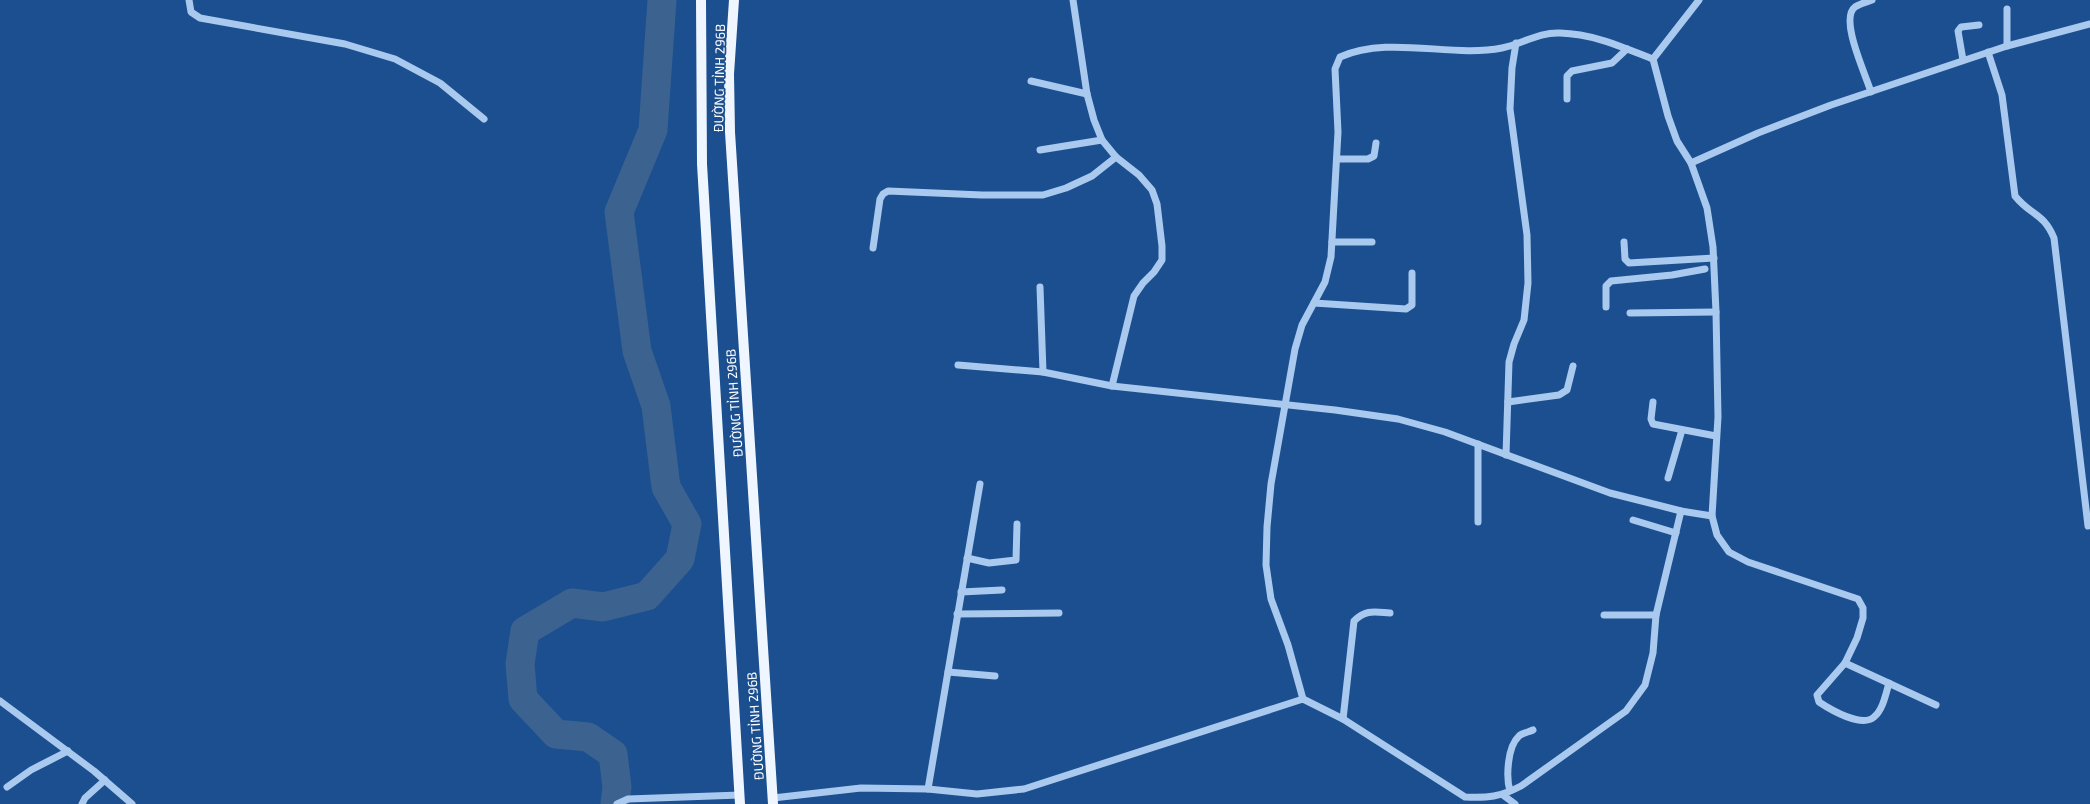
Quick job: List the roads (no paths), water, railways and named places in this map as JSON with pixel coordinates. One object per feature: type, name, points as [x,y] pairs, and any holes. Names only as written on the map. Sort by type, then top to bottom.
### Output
[{"type":"main road","name":"ĐƯỜNG TỈNH 296B","points":[[701,0],[702,164],[740,800]]},
{"type":"main road","name":"ĐƯỜNG TỈNH 296B","points":[[734,0],[729,74],[730,132],[773,801]]},
{"type":"street","points":[[189,0],[191,12],[200,18],[345,44],[395,59],[440,84],[484,119]]},
{"type":"street","points":[[1073,0],[1087,94],[1102,140],[1116,157],[1139,175],[1152,190],[1157,204],[1162,246],[1162,260],[1134,296],[1112,386]]},
{"type":"street","points":[[1653,60],[1698,0]]},
{"type":"street","points":[[1871,92],[1849,29],[1849,16],[1854,7],[1872,0]]},
{"type":"street","points":[[2007,9],[2007,46]]},
{"type":"street","points":[[1691,163],[1758,133],[1871,92],[2007,46],[2090,24]]},
{"type":"street","points":[[1963,60],[1958,31],[1961,27],[1979,25]]},
{"type":"street","points":[[1303,699],[1288,645],[1271,599],[1266,565],[1267,527],[1271,484],[1284,405],[1297,343],[1302,325],[1325,282],[1331,257],[1338,132],[1335,69],[1340,57],[1351,53],[1391,48],[1410,47],[1451,51],[1503,48],[1538,35],[1559,32],[1587,35],[1653,60]]},
{"type":"street","points":[[1506,454],[1509,362],[1514,344],[1524,320],[1528,283],[1526,229],[1510,109],[1512,68],[1516,43]]},
{"type":"street","points":[[1567,99],[1567,76],[1572,70],[1612,63],[1627,49]]},
{"type":"street","points":[[1988,52],[2002,95],[2015,196],[2023,206],[2044,219],[2054,238],[2088,526]]},
{"type":"street","points":[[1653,60],[1668,116],[1677,141],[1691,163],[1707,208],[1714,258],[1711,268],[1716,312],[1718,417],[1712,516],[1717,535],[1729,552],[1748,562],[1858,599],[1863,608],[1863,618],[1857,638],[1845,663],[1817,695],[1820,702],[1830,709],[1858,720],[1870,720],[1874,718],[1880,710],[1889,683]]},
{"type":"street","points":[[1031,81],[1087,94]]},
{"type":"street","points":[[1040,150],[1102,140]]},
{"type":"street","points":[[1337,159],[1368,159],[1374,156],[1376,143]]},
{"type":"street","points":[[873,248],[880,199],[883,194],[888,191],[982,195],[1043,195],[1066,188],[1092,176],[1116,157]]},
{"type":"street","points":[[1332,242],[1372,242]]},
{"type":"street","points":[[1624,242],[1625,259],[1629,263],[1714,258]]},
{"type":"street","points":[[1606,307],[1606,286],[1610,282],[1672,275],[1711,268]]},
{"type":"street","points":[[1314,303],[1406,309],[1412,305],[1412,273]]},
{"type":"street","points":[[1040,287],[1043,372]]},
{"type":"street","points":[[1630,313],[1716,312]]},
{"type":"street","points":[[958,365],[1043,372],[1112,386],[1335,410],[1398,419],[1445,432],[1610,493],[1681,511],[1712,516]]},
{"type":"street","points":[[1508,402],[1559,395],[1567,390],[1573,366]]},
{"type":"street","points":[[1653,402],[1651,419],[1653,424],[1716,436]]},
{"type":"street","points":[[1668,478],[1682,430]]},
{"type":"street","points":[[1478,444],[1478,522]]},
{"type":"street","points":[[928,789],[980,484]]},
{"type":"street","points":[[773,801],[861,788],[928,789],[977,794],[1024,789],[1303,699],[1344,720],[1472,800],[1503,795],[1521,786],[1626,711],[1645,685],[1652,653],[1656,615],[1681,511]]},
{"type":"street","points":[[1633,520],[1676,533]]},
{"type":"street","points":[[967,558],[989,563],[1016,560],[1017,524]]},
{"type":"street","points":[[961,592],[1002,590]]},
{"type":"street","points":[[1344,720],[1354,621],[1361,614],[1371,611],[1390,613]]},
{"type":"street","points":[[957,614],[1058,613]]},
{"type":"street","points":[[1604,615],[1656,615]]},
{"type":"street","points":[[1845,663],[1936,705]]},
{"type":"street","points":[[948,672],[995,676]]},
{"type":"street","points":[[0,701],[68,751],[105,780],[132,804]]},
{"type":"street","points":[[0,712],[7,706]]},
{"type":"street","points":[[1510,792],[1507,781],[1509,758],[1514,742],[1519,736],[1533,730]]},
{"type":"street","points":[[7,787],[31,770],[68,751]]},
{"type":"street","points":[[82,804],[85,798],[105,780]]},
{"type":"street","points":[[1503,795],[1515,804]]},
{"type":"street","points":[[617,804],[628,800],[740,800]]},
{"type":"waterway","points":[[615,804],[617,787],[613,754],[588,737],[556,734],[523,699],[520,664],[525,631],[572,603],[603,607],[647,596],[680,559],[687,524],[666,487],[656,406],[637,351],[619,212],[653,130],[662,0]]}]
